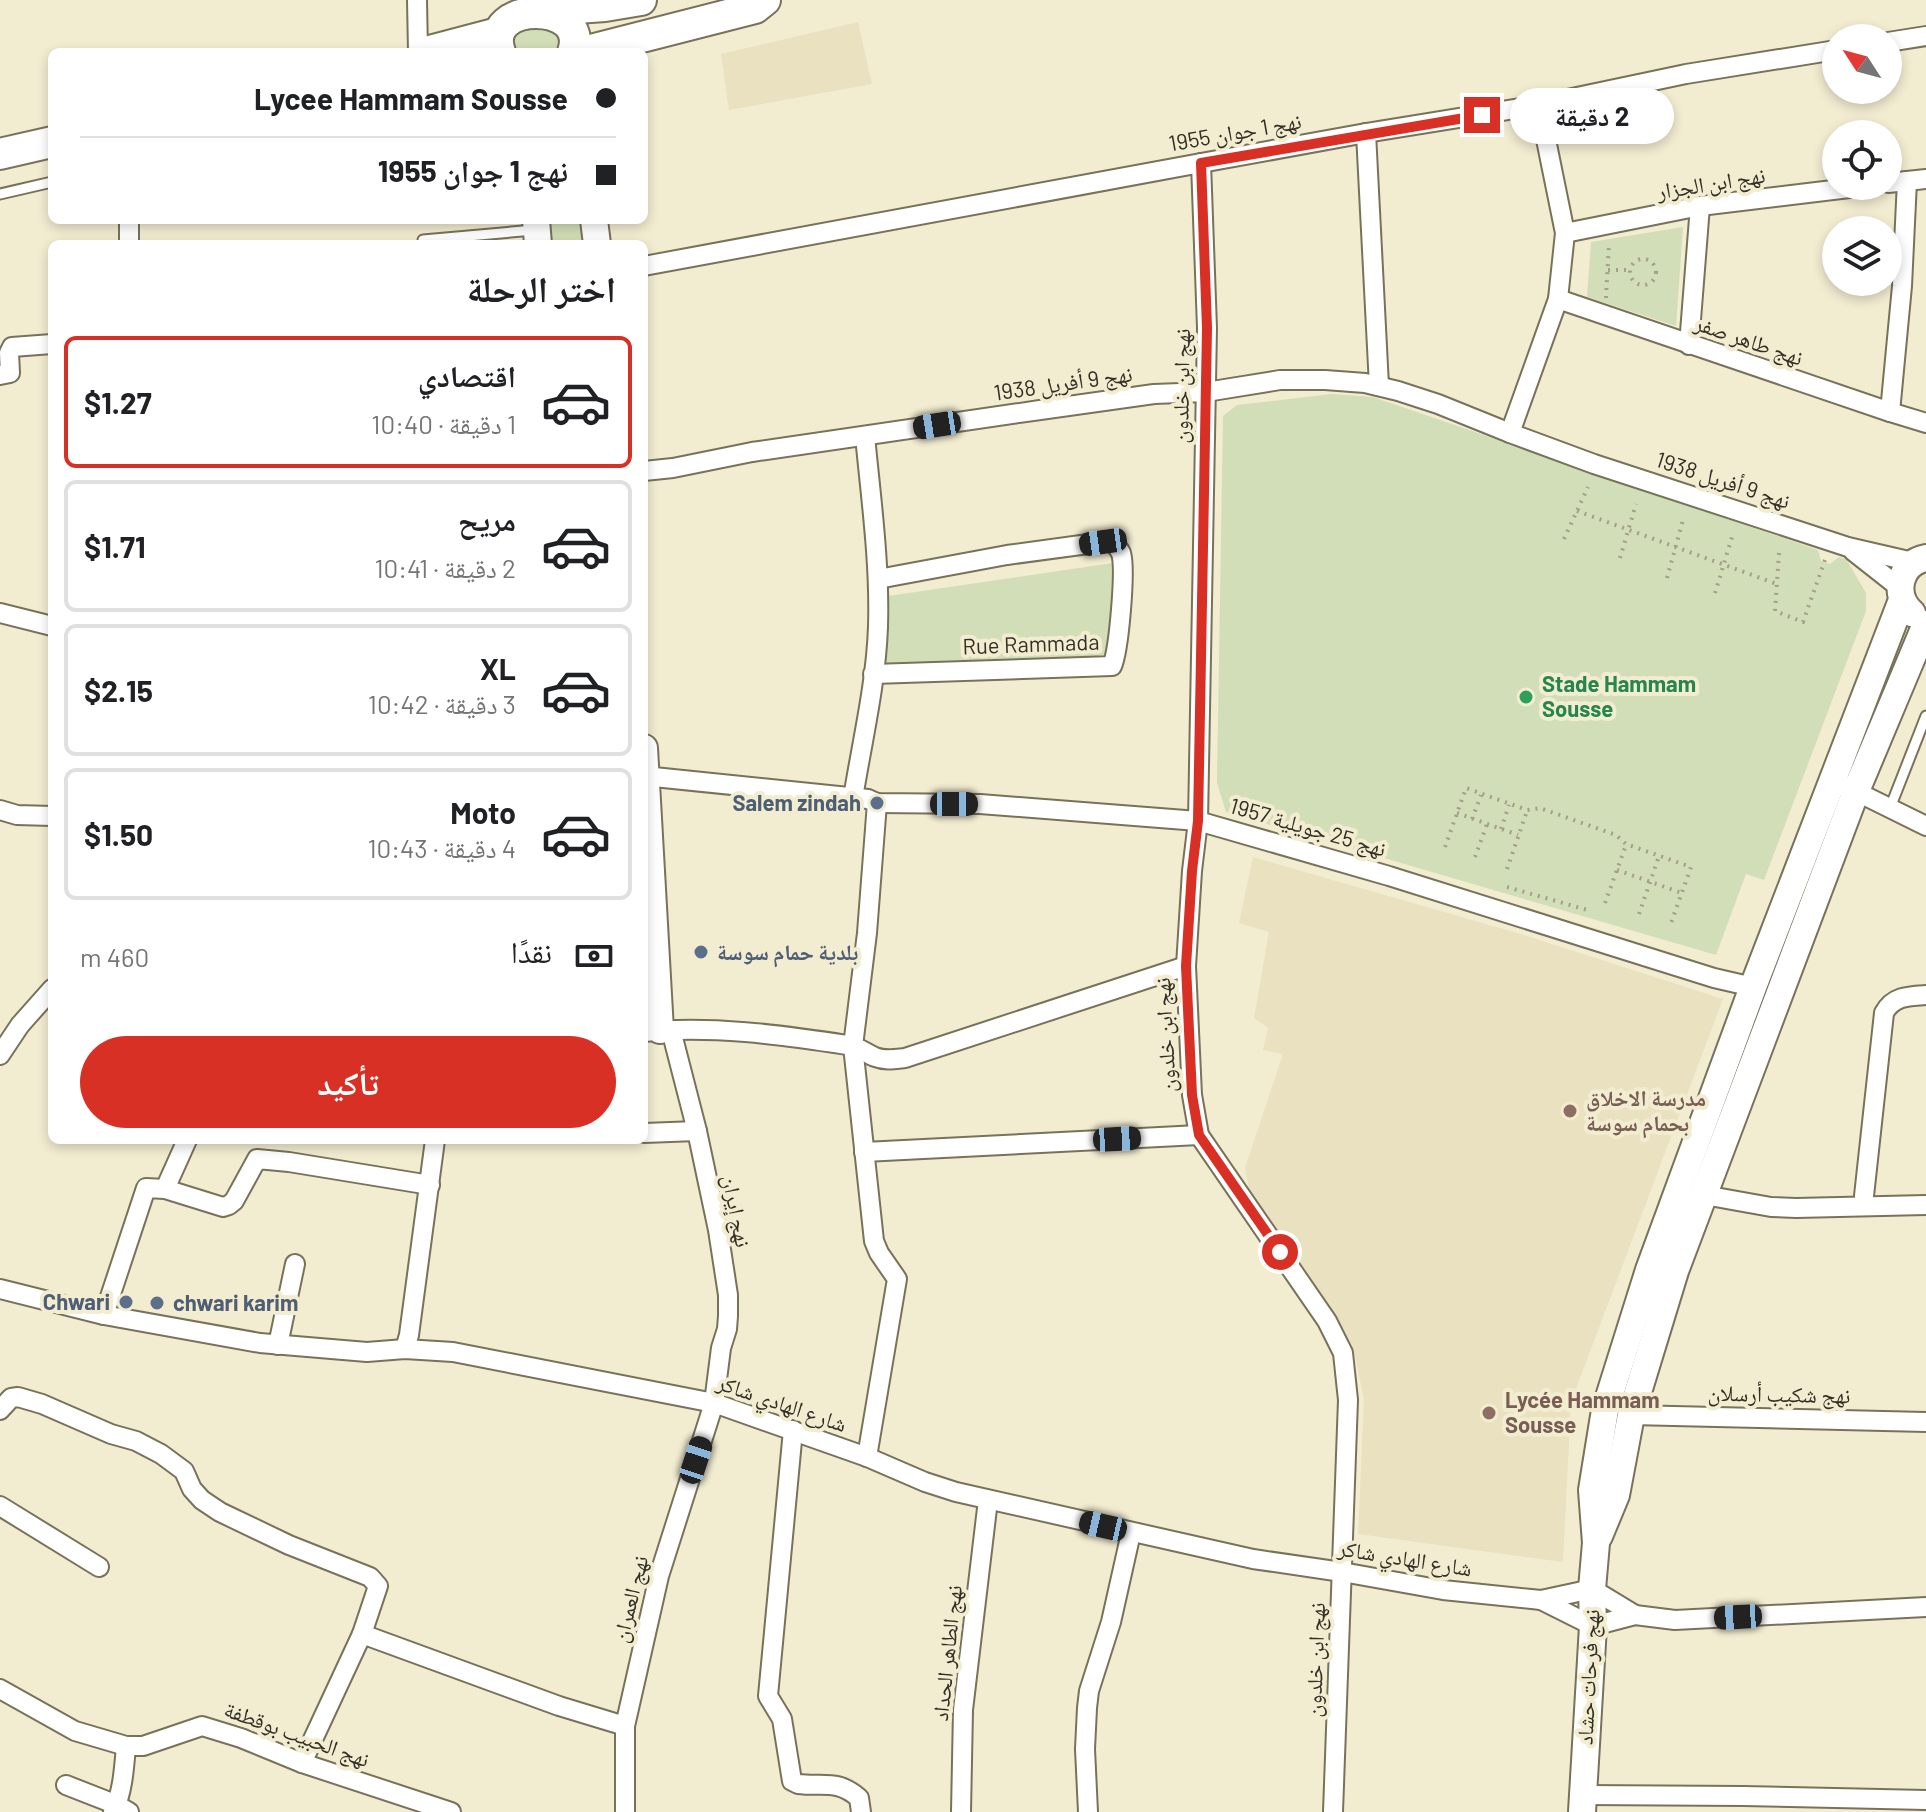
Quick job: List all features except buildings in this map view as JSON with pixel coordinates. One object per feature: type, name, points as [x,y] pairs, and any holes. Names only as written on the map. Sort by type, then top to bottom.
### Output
[{"type":"main road","points":[[438,48],[502,26],[513,8],[525,2],[538,0],[563,5],[605,6],[641,0]]},
{"type":"main road","points":[[599,48],[755,8],[765,0]]},
{"type":"main road","points":[[563,5],[574,30],[574,48]]},
{"type":"main road","points":[[0,154],[48,143]]},
{"type":"street","points":[[417,0],[418,48]]},
{"type":"street","points":[[1902,40],[1926,36]]},
{"type":"street","name":"نهج 1 جوان 1955","points":[[648,265],[1366,133],[1539,105],[1686,74],[1822,52]]},
{"type":"street","points":[[1510,433],[1558,299],[1565,233],[1539,105]]},
{"type":"street","points":[[1366,133],[1379,386]]},
{"type":"street","name":"نهج ابن خلدون","points":[[1201,163],[1207,328],[1198,821],[1186,966],[1192,1095],[1199,1135],[1327,1321],[1343,1353],[1348,1400],[1333,1812]]},
{"type":"street","points":[[1902,181],[1926,179]]},
{"type":"street","name":"نهج ابن الجزار","points":[[1565,233],[1700,206],[1822,191]]},
{"type":"street","points":[[1890,412],[1902,286],[1898,200]]},
{"type":"street","points":[[1689,345],[1700,206]]},
{"type":"street","name":"نهج طاهر صفر","points":[[1558,299],[1926,423]]},
{"type":"street","points":[[0,375],[10,373],[9,353],[12,347],[48,344]]},
{"type":"street","name":"نهج 9 أفريل 1938","points":[[648,471],[752,452],[1154,394],[1206,392],[1280,380],[1325,380],[1379,386],[1438,404],[1594,464],[1840,544]]},
{"type":"street","points":[[853,798],[878,628],[878,579],[865,436]]},
{"type":"street","name":"Rue Rammada","points":[[873,674],[1112,666],[1116,658],[1121,614],[1122,563],[1114,542],[1103,542],[1007,555],[878,579]]},
{"type":"street","points":[[1840,544],[1921,555]]},
{"type":"street","points":[[1596,1543],[1592,1490],[1605,1410],[1649,1270],[1753,987],[1844,786],[1926,622],[1908,610],[1901,594],[1840,544]]},
{"type":"street","points":[[1596,1543],[1616,1495],[1631,1415],[1675,1271],[1844,786],[1901,594],[1902,578],[1906,569],[1921,555]]},
{"type":"street","points":[[0,613],[48,625]]},
{"type":"street","name":"نهج 25 جويلية 1957","points":[[648,776],[868,799],[877,803],[980,804],[1198,821],[1389,876],[1714,978],[1753,987]]},
{"type":"street","points":[[1844,786],[1926,826]]},
{"type":"street","points":[[867,1457],[897,1279],[874,1241],[853,1046],[867,933],[877,803]]},
{"type":"street","points":[[0,810],[17,815],[48,816]]},
{"type":"street","points":[[648,835],[658,1030],[770,1033],[853,1046],[885,1059],[905,1058],[1186,966]]},
{"type":"street","points":[[0,1055],[20,1025],[48,994]]},
{"type":"street","points":[[1864,1196],[1884,1013],[1896,999],[1926,995]]},
{"type":"street","name":"نهج إيران","points":[[658,1030],[697,1131],[728,1295],[727,1329],[721,1348],[714,1403]]},
{"type":"street","points":[[648,1133],[697,1131]]},
{"type":"street","points":[[864,1152],[1199,1135]]},
{"type":"street","points":[[165,1189],[185,1144]]},
{"type":"street","points":[[405,1349],[435,1144]]},
{"type":"street","points":[[104,1315],[144,1191],[149,1187],[223,1207],[234,1201],[257,1159],[430,1185]]},
{"type":"street","points":[[1704,1195],[1771,1207],[1926,1205]]},
{"type":"street","points":[[278,1345],[295,1264]]},
{"type":"street","name":"شارع الهادي شاكر","points":[[0,1289],[104,1315],[260,1343],[367,1352],[405,1349],[453,1352],[714,1403],[867,1457],[925,1482],[988,1500],[1253,1559],[1443,1590],[1541,1600],[1592,1589]]},
{"type":"street","points":[[0,1410],[11,1398],[18,1397],[136,1441],[184,1471],[192,1489],[220,1512],[289,1545],[370,1577],[378,1586],[362,1634],[302,1763]]},
{"type":"street","name":"نهج العمران","points":[[625,1812],[625,1726],[659,1576],[714,1403]]},
{"type":"street","name":"نهج شكيب أرسلان","points":[[1631,1415],[1926,1422]]},
{"type":"street","points":[[793,1430],[768,1696],[782,1719],[792,1781],[844,1787],[859,1798],[861,1812]]},
{"type":"street","name":"نهج الطاهر الحداد","points":[[961,1812],[963,1710],[988,1500]]},
{"type":"street","points":[[0,1506],[99,1567]]},
{"type":"street","points":[[1088,1812],[1085,1749],[1089,1691],[1111,1622],[1131,1533]]},
{"type":"street","name":"نهج فرحات حشاد","points":[[1582,1804],[1596,1543]]},
{"type":"street","points":[[1592,1589],[1635,1615]]},
{"type":"street","name":"شارع الهادي شاكر","points":[[1541,1600],[1593,1626]]},
{"type":"street","points":[[1593,1626],[1635,1615],[1675,1620],[1926,1607]]},
{"type":"street","points":[[362,1634],[559,1706],[625,1726]]},
{"type":"street","points":[[3,1696],[75,1731],[126,1746],[120,1810],[66,1785]]},
{"type":"street","name":"نهج الحبيب بوقطفة","points":[[126,1746],[143,1746],[202,1726],[451,1812]]},
{"type":"street","points":[[1582,1804],[1926,1800]]},
{"type":"lane","points":[[0,194],[48,183]]},
{"type":"lane","points":[[423,240],[537,231]]},
{"type":"lane","points":[[1890,808],[1926,716]]},
{"type":"path","points":[[1605,316],[1610,224]]},
{"type":"path","points":[[1637,259],[1647,259],[1654,264],[1657,273],[1650,283],[1642,285],[1634,282],[1630,270],[1637,259]]},
{"type":"path","points":[[1607,270],[1630,270]]},
{"type":"path","points":[[1564,539],[1588,487]]},
{"type":"path","points":[[1620,558],[1636,504]]},
{"type":"path","points":[[1577,511],[1777,584]]},
{"type":"path","points":[[1667,578],[1683,520]]},
{"type":"path","points":[[1715,593],[1732,537]]},
{"type":"path","points":[[1779,553],[1775,611],[1803,622],[1840,544]]},
{"type":"path","points":[[1445,847],[1466,788],[1527,810],[1540,808],[1616,835],[1626,844],[1691,867],[1670,926]]},
{"type":"path","points":[[1472,819],[1481,794]]},
{"type":"path","points":[[1501,829],[1510,804]]},
{"type":"path","points":[[1507,869],[1527,810]]},
{"type":"path","points":[[1457,813],[1518,835]]},
{"type":"path","points":[[1475,857],[1487,824]]},
{"type":"path","points":[[1605,903],[1626,844]]},
{"type":"path","points":[[1639,914],[1659,856]]},
{"type":"path","points":[[1617,870],[1682,893]]},
{"type":"path","points":[[1507,887],[1591,911]]},
{"type":"shaded area","points":[[858,22],[872,84],[729,110],[721,54]]},
{"type":"shaded area","points":[[1253,857],[1524,935],[1723,999],[1571,1402],[1563,1562],[1358,1534],[1364,1400],[1354,1350],[1336,1314],[1250,1195],[1245,1168],[1283,1054],[1263,1050],[1268,1028],[1254,1018],[1269,932],[1239,923]]},
{"type":"green space","points":[[518,25],[557,26],[560,45],[559,48],[515,48]]},
{"type":"green space","points":[[545,224],[586,224],[588,240],[547,240]]},
{"type":"green space","points":[[1683,227],[1676,326],[1587,297],[1591,242]]},
{"type":"green space","name":"Stade Hammam Sousse","points":[[1332,394],[1373,397],[1818,550],[1821,561],[1830,564],[1839,557],[1846,559],[1866,593],[1866,611],[1764,880],[1746,874],[1716,955],[1226,812],[1217,783],[1223,416],[1237,405]]},
{"type":"green space","points":[[1126,561],[1122,657],[879,666],[887,648],[888,596]]},
{"type":"place","name":"Stade Hammam Sousse","points":[[1526,697]]},
{"type":"place","name":"Salem zindah","points":[[877,803]]},
{"type":"place","name":"بلدية حمام سوسة","points":[[701,952]]},
{"type":"place","name":"مدرسة الاخلاق بحمام سوسة","points":[[1570,1111]]},
{"type":"place","name":"Chwari","points":[[126,1302]]},
{"type":"place","name":"chwari karim","points":[[157,1303]]},
{"type":"place","name":"Lycée Hammam Sousse","points":[[1489,1413]]},
{"type":"route","points":[[1280,1252],[1199,1135],[1192,1095],[1186,966],[1198,821],[1207,328],[1201,163],[1482,115]]}]
